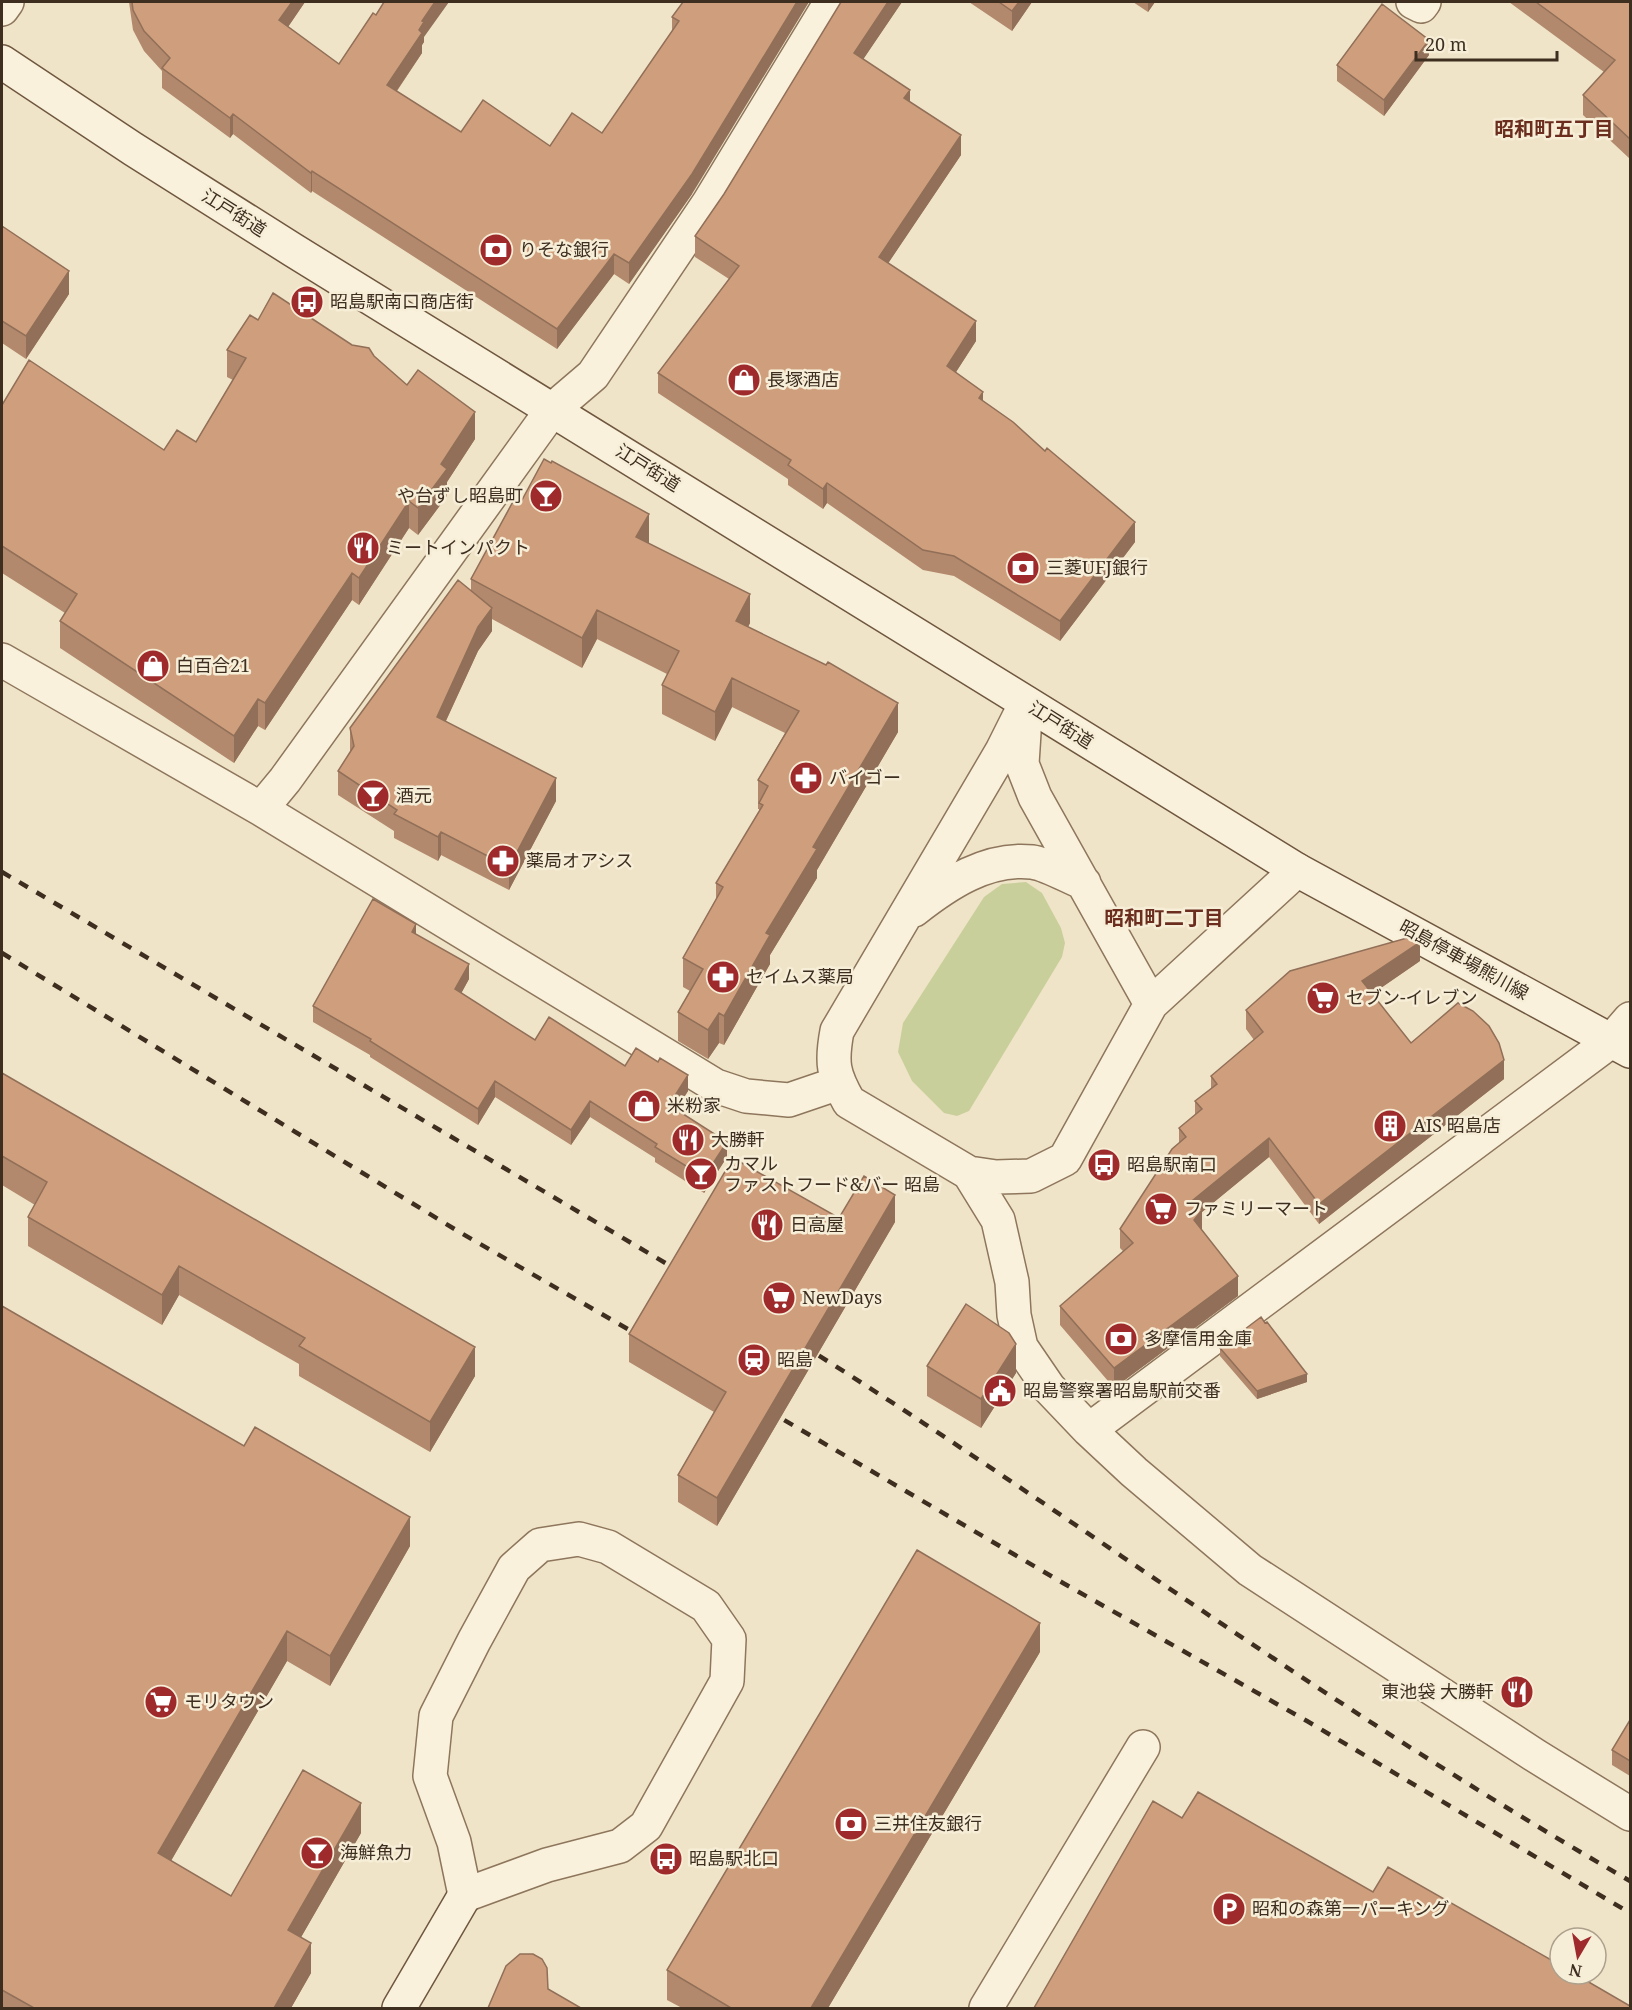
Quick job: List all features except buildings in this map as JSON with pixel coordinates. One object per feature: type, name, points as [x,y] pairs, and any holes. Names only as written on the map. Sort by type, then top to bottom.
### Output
[{"type":"street","points":[[2,9],[7,2]]},
{"type":"street","points":[[261,809],[285,780],[552,410],[593,375],[708,204],[831,2]]},
{"type":"street","points":[[1413,2],[1421,6],[1424,2]]},
{"type":"street","name":"江戸街道","points":[[2,62],[143,155],[1297,870]]},
{"type":"street","points":[[2,660],[261,809],[716,1086],[746,1096],[789,1100],[838,1083]]},
{"type":"street","points":[[1026,703],[1022,764],[1035,797],[1151,1004]]},
{"type":"street","points":[[1026,703],[1002,751],[837,1031],[832,1056],[838,1083],[849,1102],[969,1173],[996,1177],[1031,1176],[1065,1159],[1151,1004],[1297,870]]},
{"type":"street","points":[[903,918],[943,888],[975,871],[1005,862],[1034,862],[1084,883]]},
{"type":"street","name":"昭島停車場熊川線","points":[[1297,870],[1624,1037]]},
{"type":"street","points":[[1089,1430],[1624,1037]]},
{"type":"street","points":[[969,1173],[998,1220],[1012,1282],[1014,1315],[1021,1347],[1049,1388],[1089,1430],[1134,1472],[1250,1570],[1630,1815]]},
{"type":"street","points":[[399,2008],[465,1895],[547,1866],[620,1846],[646,1826],[727,1681],[729,1639],[706,1606],[608,1547],[579,1539],[540,1545],[514,1568],[436,1716],[430,1776],[454,1842],[465,1895]]},
{"type":"street","points":[[986,2008],[1143,1747]]},
{"type":"green space","points":[[1026,882],[1042,893],[1061,928],[1065,943],[1062,957],[969,1111],[957,1116],[944,1113],[912,1081],[898,1052],[903,1023],[984,897],[1002,884]]},
{"type":"railway","points":[[2,872],[684,1274]]},
{"type":"railway","points":[[2,953],[461,1233],[645,1339]]},
{"type":"railway","points":[[802,1345],[1361,1716],[1630,1881]]},
{"type":"railway","points":[[767,1410],[1063,1583],[1307,1721],[1630,1913]]},
{"type":"place","name":"りそな銀行","points":[[496,250]]},
{"type":"place","name":"昭島駅南口商店街","points":[[307,302]]},
{"type":"place","name":"長塚酒店","points":[[744,380]]},
{"type":"place","name":"や台ずし昭島町","points":[[546,496]]},
{"type":"place","name":"ミートインパクト","points":[[363,548]]},
{"type":"place","name":"三菱UFJ銀行","points":[[1023,568]]},
{"type":"place","name":"白百合21","points":[[153,666]]},
{"type":"place","name":"バイゴー","points":[[806,778]]},
{"type":"place","name":"酒元","points":[[373,796]]},
{"type":"place","name":"薬局オアシス","points":[[503,861]]},
{"type":"place","name":"セイムス薬局","points":[[723,977]]},
{"type":"place","name":"セブン-イレブン","points":[[1323,998]]},
{"type":"place","name":"米粉家","points":[[644,1106]]},
{"type":"place","name":"AIS 昭島店","points":[[1390,1126]]},
{"type":"place","name":"大勝軒","points":[[688,1140]]},
{"type":"place","name":"昭島駅南口","points":[[1104,1165]]},
{"type":"place","name":"カマル ファストフード&バー 昭島","points":[[701,1174]]},
{"type":"place","name":"ファミリーマート","points":[[1161,1209]]},
{"type":"place","name":"日高屋","points":[[767,1225]]},
{"type":"place","name":"NewDays","points":[[779,1298]]},
{"type":"place","name":"多摩信用金庫","points":[[1121,1339]]},
{"type":"place","name":"昭島","points":[[754,1360]]},
{"type":"place","name":"昭島警察署昭島駅前交番","points":[[1000,1391]]},
{"type":"place","name":"東池袋 大勝軒","points":[[1517,1692]]},
{"type":"place","name":"モリタウン","points":[[161,1702]]},
{"type":"place","name":"三井住友銀行","points":[[851,1824]]},
{"type":"place","name":"海鮮魚力","points":[[317,1853]]},
{"type":"place","name":"昭島駅北口","points":[[666,1859]]},
{"type":"place","name":"昭和の森第一パーキング","points":[[1229,1909]]},
{"type":"district","name":"昭和町五丁目","points":[[1554,129]]},
{"type":"district","name":"昭和町二丁目","points":[[1164,918]]}]
